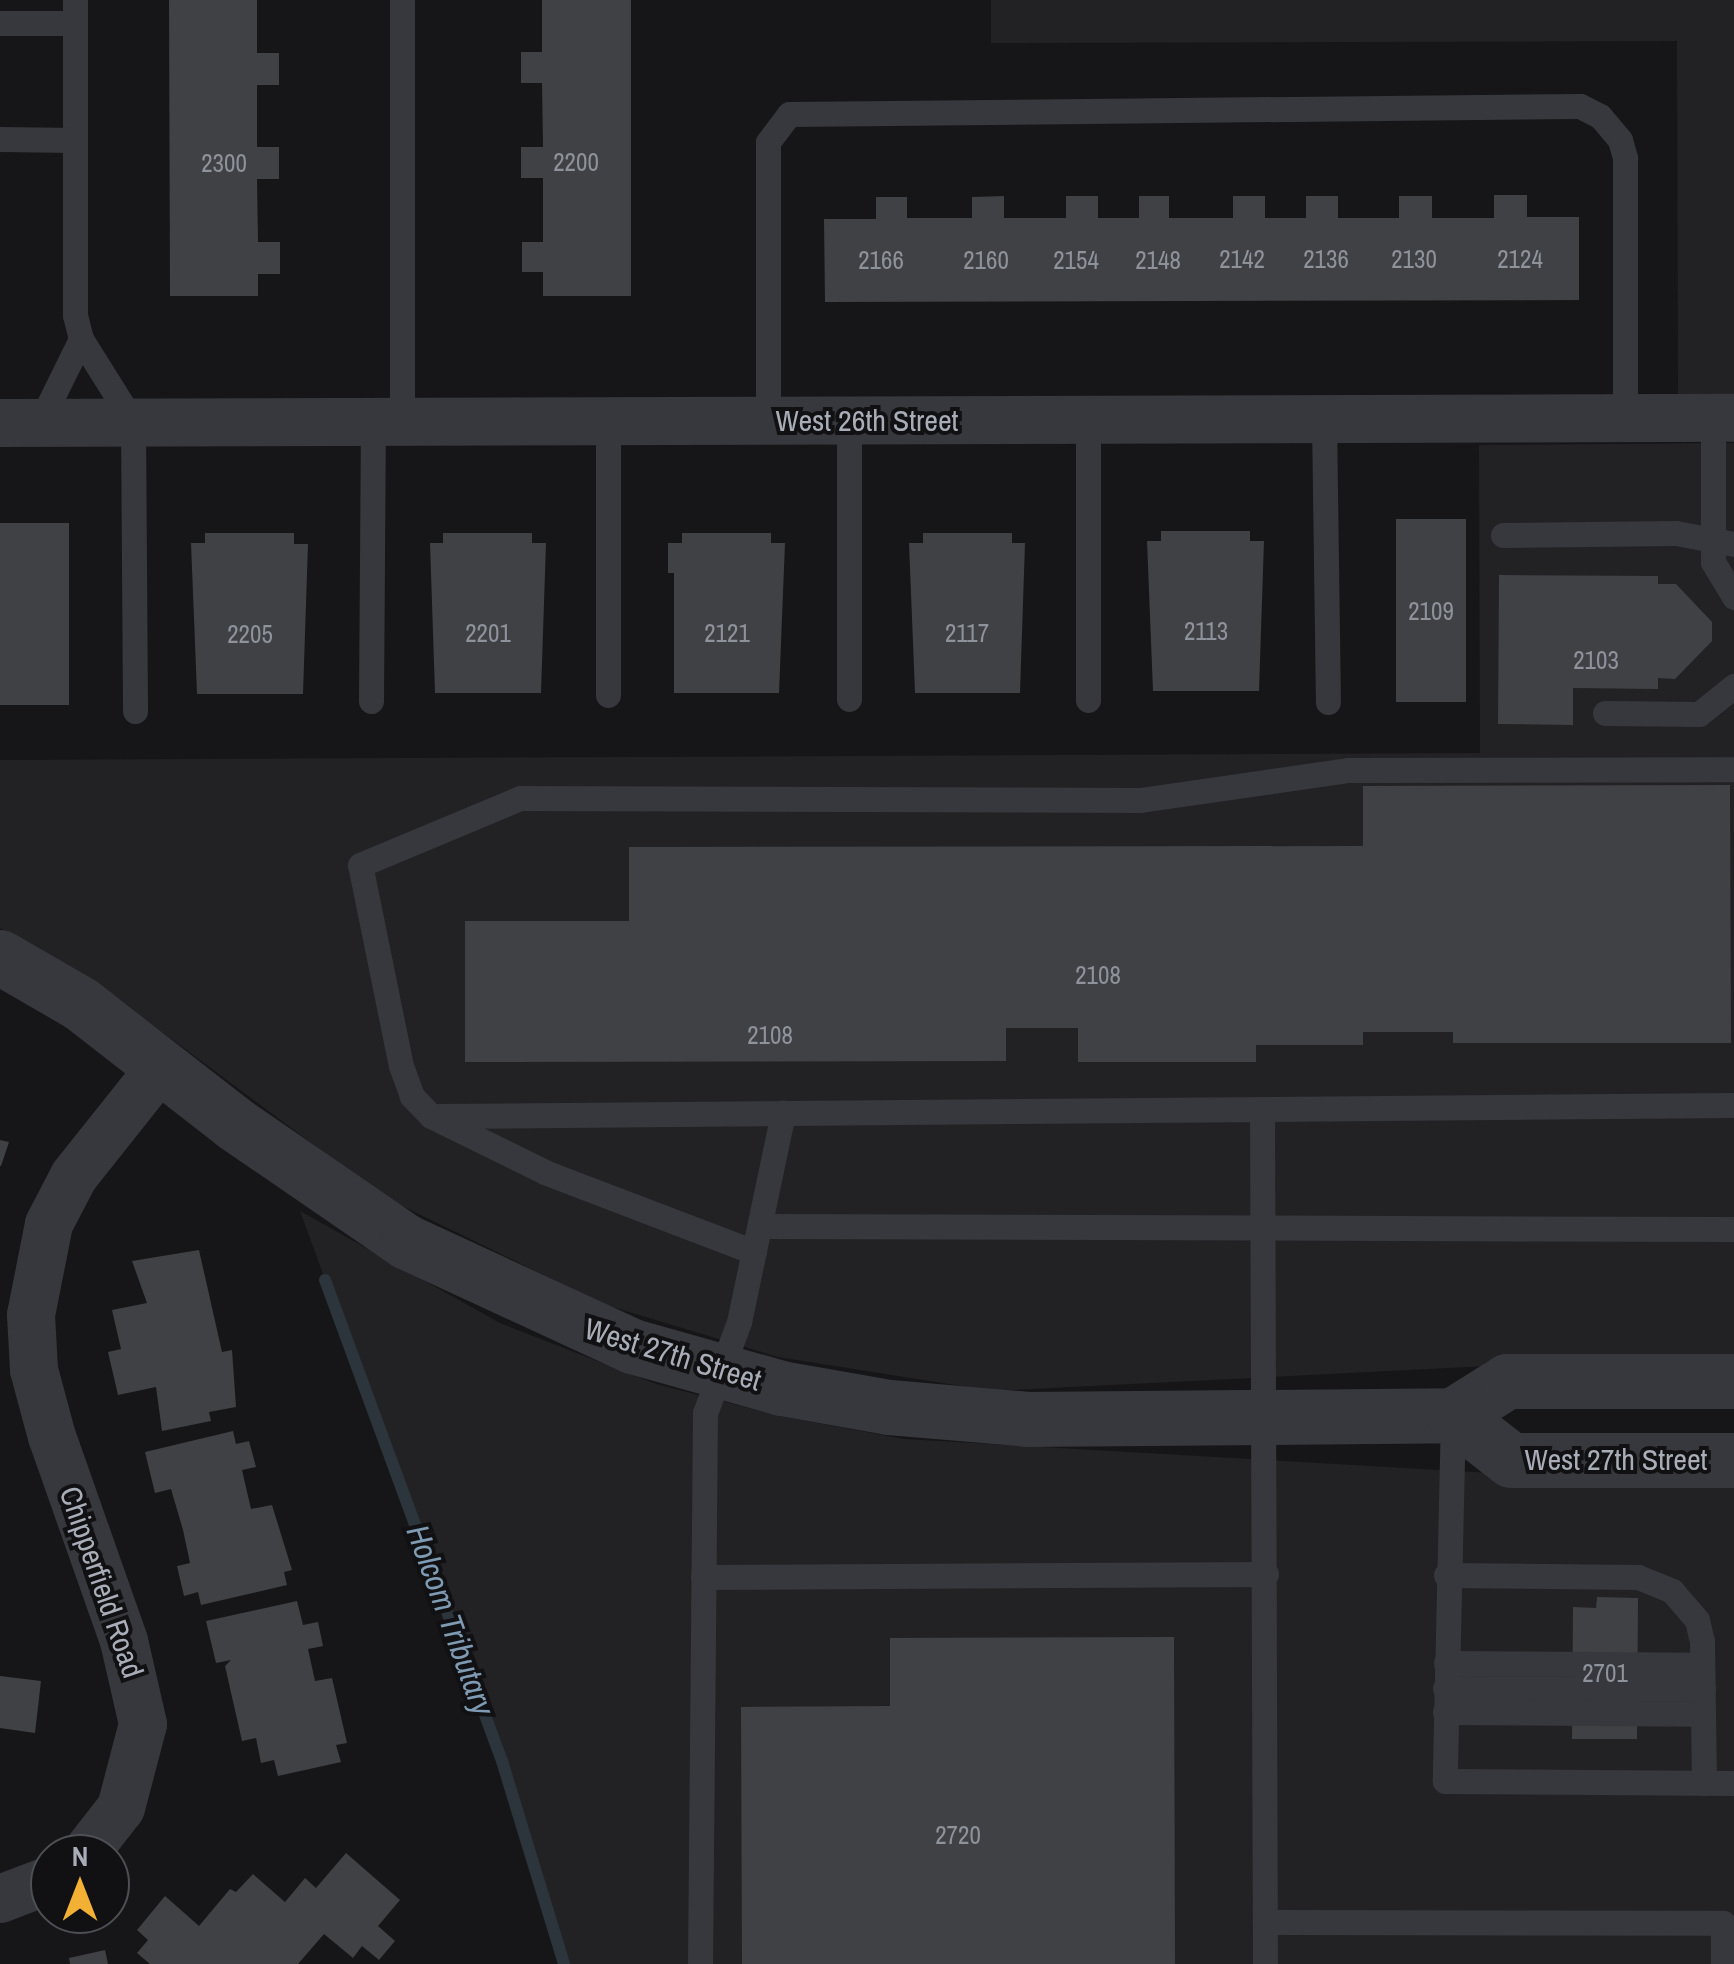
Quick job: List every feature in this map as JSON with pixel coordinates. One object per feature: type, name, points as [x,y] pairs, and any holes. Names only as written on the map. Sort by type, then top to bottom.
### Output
[{"type":"street","name":"West 26th Street","points":[[20,422],[1724,418]]},
{"type":"street","name":"West 27th Street","points":[[0,958],[81,1004],[164,1064],[235,1124],[407,1242],[567,1321],[720,1372],[835,1398],[987,1417],[1452,1415],[1511,1460],[1734,1460]]},
{"type":"street","name":"Chipperfield Road","points":[[101,1834],[121,1808],[143,1724],[129,1656],[38,1387],[16,1298],[74,1176],[164,1064]]},
{"type":"street","points":[[1452,1415],[1507,1380],[1734,1380]]},
{"type":"street","points":[[0,1899],[30,1888]]},
{"type":"lane","points":[[371,701],[388,422],[402,0]]},
{"type":"lane","points":[[0,23],[75,12],[75,315],[80,339],[133,422],[135,711]]},
{"type":"lane","points":[[768,420],[768,142],[789,114],[1540,106],[1580,106],[1600,116],[1620,140],[1624,418]]},
{"type":"lane","points":[[0,139],[75,140]]},
{"type":"lane","points":[[20,422],[80,339]]},
{"type":"lane","points":[[1724,418],[1723,542],[1712,562],[1734,596]]},
{"type":"lane","points":[[1324,419],[1328,702]]},
{"type":"lane","points":[[849,420],[849,699]]},
{"type":"lane","points":[[1088,420],[1088,700]]},
{"type":"lane","points":[[608,421],[608,695]]},
{"type":"lane","points":[[1503,535],[1676,533],[1723,542]]},
{"type":"lane","points":[[1605,713],[1698,714],[1734,686]]},
{"type":"lane","points":[[754,1252],[545,1172],[431,1116],[412,1096],[401,1066],[360,865],[520,798],[1140,800],[1350,770],[1734,769]]},
{"type":"lane","points":[[431,1116],[1734,1105]]},
{"type":"lane","points":[[1262,1109],[1265,1964]]},
{"type":"lane","points":[[700,1964],[705,1413],[754,1252],[784,1113]]},
{"type":"lane","points":[[760,1226],[1734,1229]]},
{"type":"lane","points":[[1452,1415],[1445,1781],[1734,1783]]},
{"type":"lane","points":[[703,1577],[1266,1574]]},
{"type":"lane","points":[[1446,1575],[1654,1581],[1698,1620],[1704,1783]]},
{"type":"lane","points":[[1445,1688],[1703,1690]]},
{"type":"lane","points":[[1445,1688],[1703,1690]]},
{"type":"lane","points":[[1266,1922],[1723,1923],[1729,1933],[1723,1964]]},
{"type":"shaded area","points":[[991,0],[1734,0],[1734,396],[1678,396],[1677,41],[991,43]]},
{"type":"shaded area","points":[[1734,443],[1734,1366],[1507,1365],[993,1391],[778,1357],[603,1304],[384,1197],[111,994],[0,928],[0,760],[1480,753],[1479,445]]},
{"type":"shaded area","points":[[300,1211],[500,1323],[656,1384],[779,1416],[904,1439],[1734,1487],[1734,1964],[564,1964],[502,1761]]},
{"type":"building","points":[[169,0],[257,0],[257,53],[279,53],[279,85],[257,85],[257,147],[279,147],[279,179],[257,179],[258,242],[280,242],[280,274],[258,274],[258,296],[170,296]]},
{"type":"building","points":[[542,0],[631,0],[631,296],[543,296],[543,272],[522,272],[522,242],[543,242],[543,178],[521,178],[521,147],[543,147],[542,83],[521,83],[521,52],[542,52]]},
{"type":"building","points":[[1494,195],[1527,195],[1527,217],[1579,217],[1579,300],[825,302],[824,219],[876,219],[876,197],[907,197],[907,218],[972,218],[972,197],[1004,196],[1004,218],[1066,218],[1066,196],[1098,196],[1098,218],[1139,218],[1139,196],[1169,196],[1169,218],[1233,218],[1233,196],[1265,196],[1265,218],[1306,218],[1306,196],[1338,196],[1338,218],[1399,218],[1399,196],[1432,196],[1432,218],[1494,218]]},
{"type":"building","points":[[1396,519],[1466,519],[1466,702],[1396,702]]},
{"type":"building","points":[[0,523],[69,523],[69,705],[0,705]]},
{"type":"building","points":[[1161,531],[1250,531],[1250,541],[1264,541],[1259,691],[1153,691],[1147,541],[1161,541]]},
{"type":"building","points":[[205,533],[294,533],[294,544],[308,544],[303,694],[197,694],[191,543],[205,543]]},
{"type":"building","points":[[443,533],[532,533],[532,543],[546,543],[541,693],[435,693],[430,543],[443,543]]},
{"type":"building","points":[[682,533],[771,533],[771,543],[785,543],[779,693],[674,693],[674,573],[668,573],[668,543],[682,543]]},
{"type":"building","points":[[923,533],[1012,533],[1012,543],[1025,543],[1020,693],[915,693],[909,543],[923,543]]},
{"type":"building","points":[[1499,575],[1658,576],[1658,584],[1676,584],[1712,622],[1712,641],[1675,679],[1658,678],[1658,689],[1573,688],[1573,725],[1498,724]]},
{"type":"building","points":[[1730,785],[1731,1043],[1453,1043],[1453,1032],[1363,1032],[1363,1045],[1256,1045],[1256,1062],[1078,1062],[1078,1028],[1006,1028],[1006,1061],[465,1062],[465,921],[629,921],[629,847],[1363,846],[1363,786]]},
{"type":"building","points":[[0,1140],[9,1142],[1,1166],[0,1166]]},
{"type":"building","points":[[199,1250],[222,1352],[232,1350],[236,1407],[209,1412],[211,1421],[162,1431],[156,1387],[118,1395],[108,1352],[121,1349],[112,1310],[147,1303],[132,1261]]},
{"type":"building","points":[[233,1431],[236,1444],[249,1441],[256,1467],[242,1470],[251,1509],[272,1505],[292,1570],[284,1572],[287,1585],[201,1605],[198,1592],[184,1596],[177,1566],[190,1563],[183,1530],[171,1489],[155,1493],[145,1452]]},
{"type":"building","points":[[1597,1597],[1638,1598],[1637,1739],[1572,1739],[1573,1607],[1596,1608]]},
{"type":"building","points":[[297,1601],[303,1625],[318,1622],[323,1646],[308,1649],[315,1681],[332,1678],[347,1743],[336,1745],[341,1762],[278,1776],[274,1760],[261,1763],[256,1738],[242,1741],[225,1666],[231,1660],[216,1663],[206,1621]]},
{"type":"building","points":[[1174,1637],[1175,1964],[742,1964],[741,1707],[890,1706],[890,1638]]},
{"type":"building","points":[[0,1676],[41,1681],[35,1733],[0,1728]]},
{"type":"building","points":[[346,1853],[400,1900],[378,1926],[395,1941],[379,1960],[362,1946],[353,1958],[324,1934],[298,1964],[150,1964],[137,1953],[148,1940],[137,1930],[165,1896],[199,1926],[230,1889],[236,1892],[253,1874],[285,1902],[305,1878],[316,1888]]},
{"type":"building","points":[[105,1950],[108,1964],[70,1964],[69,1958]]},
{"type":"waterway","name":"Holcom Tributary","points":[[325,1280],[502,1761],[564,1964]]}]
